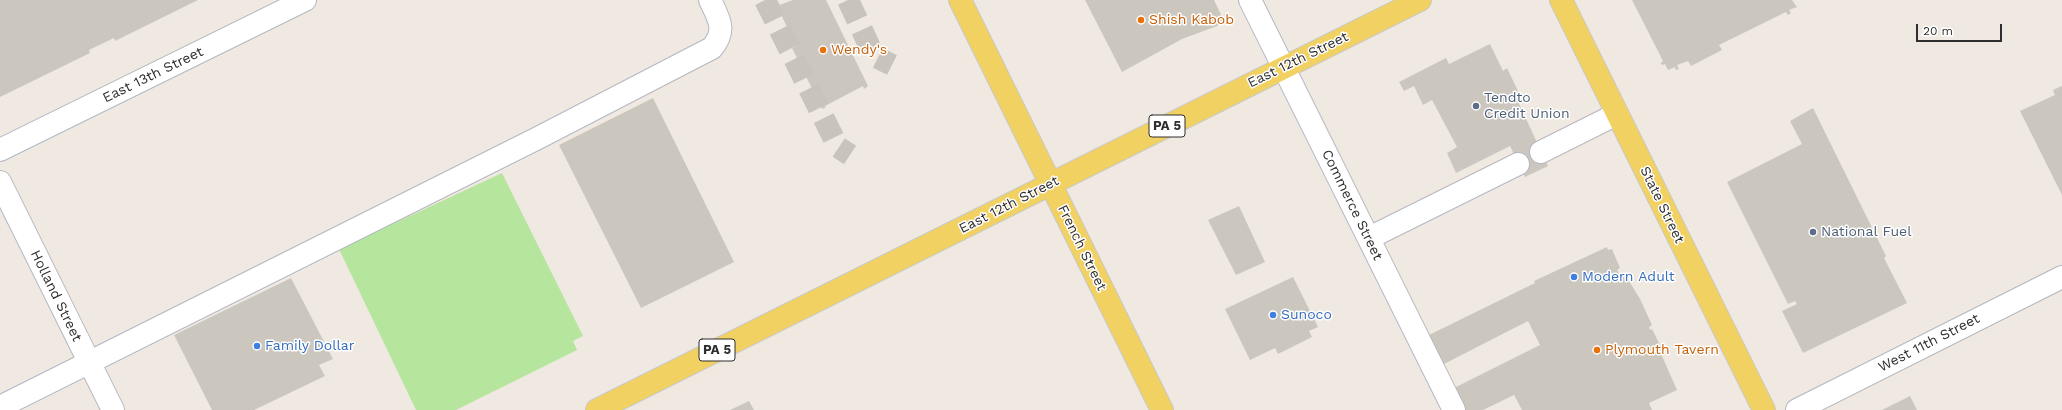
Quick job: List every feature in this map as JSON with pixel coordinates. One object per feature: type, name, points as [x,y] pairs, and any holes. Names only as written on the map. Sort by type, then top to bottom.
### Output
[{"type":"main road","name":"French Street","points":[[960,0],[1162,410]]},
{"type":"main road","name":"East 12th Street","points":[[597,410],[1420,0]]},
{"type":"main road","name":"State Street","points":[[1561,0],[1764,410]]},
{"type":"street","name":"East 13th Street","points":[[0,150],[305,0]]},
{"type":"street","points":[[0,408],[524,145],[712,48],[720,34],[719,20],[710,0]]},
{"type":"street","name":"Commerce Street","points":[[1250,0],[1454,410]]},
{"type":"street","points":[[1541,152],[1617,114]]},
{"type":"street","points":[[1369,238],[1518,164]]},
{"type":"street","name":"Holland Street","points":[[0,182],[112,410]]},
{"type":"street","name":"West 11th Street","points":[[1797,410],[2062,277]]},
{"type":"green space","points":[[502,173],[583,336],[573,341],[577,350],[456,410],[416,410],[339,249]]},
{"type":"building","points":[[0,0],[198,0],[115,41],[114,38],[89,50],[90,53],[0,97]]},
{"type":"building","points":[[793,0],[826,0],[868,86],[864,89],[863,86],[822,109],[792,48],[796,46],[777,6]]},
{"type":"building","points":[[1085,0],[1214,0],[1225,23],[1182,39],[1122,72]]},
{"type":"building","points":[[1632,0],[1792,0],[1797,7],[1789,10],[1791,13],[1788,15],[1786,12],[1719,45],[1722,50],[1691,66],[1688,61],[1677,65],[1679,69],[1676,70],[1675,67],[1668,70],[1665,64],[1662,65],[1661,63],[1663,61]]},
{"type":"building","points":[[1490,44],[1503,71],[1507,68],[1518,91],[1514,93],[1548,166],[1525,177],[1510,146],[1456,173],[1447,153],[1457,147],[1432,100],[1423,105],[1414,86],[1404,91],[1399,82],[1446,58],[1449,64]]},
{"type":"building","points":[[2062,86],[2062,195],[2020,111],[2055,95],[2053,90]]},
{"type":"building","points":[[653,98],[734,262],[641,308],[559,145]]},
{"type":"building","points":[[1813,108],[1886,256],[1884,258],[1907,303],[1803,353],[1782,311],[1797,304],[1795,301],[1788,304],[1727,182],[1802,144],[1790,121]]},
{"type":"building","points":[[1239,206],[1265,262],[1236,275],[1208,220]]},
{"type":"building","points":[[1607,247],[1608,250],[1612,249],[1620,268],[1617,270],[1621,277],[1626,276],[1640,299],[1652,325],[1649,327],[1650,330],[1652,329],[1665,355],[1662,356],[1677,390],[1649,403],[1652,410],[1522,410],[1514,395],[1483,410],[1465,410],[1454,388],[1540,345],[1528,321],[1442,365],[1429,335],[1535,283],[1534,281]]},
{"type":"building","points":[[1293,277],[1318,327],[1309,331],[1312,337],[1278,354],[1275,348],[1250,360],[1225,309]]},
{"type":"building","points":[[291,278],[333,359],[319,365],[325,376],[254,410],[212,410],[174,335]]},
{"type":"building","points":[[1910,396],[1917,410],[1882,410]]},
{"type":"building","points":[[749,401],[754,410],[730,410]]},
{"type":"tunnel","points":[[765,0],[838,147],[850,155]]},
{"type":"tunnel","points":[[848,0],[874,56],[892,65]]},
{"type":"place","name":"Shish Kabob","points":[[1141,20]]},
{"type":"place","name":"Wendy's","points":[[823,50]]},
{"type":"place","name":"Tendto Credit Union","points":[[1476,106]]},
{"type":"place","name":"National Fuel","points":[[1813,232]]},
{"type":"place","name":"Modern Adult","points":[[1574,277]]},
{"type":"place","name":"Sunoco","points":[[1273,315]]},
{"type":"place","name":"Family Dollar","points":[[257,346]]},
{"type":"place","name":"Plymouth Tavern","points":[[1597,350]]}]
